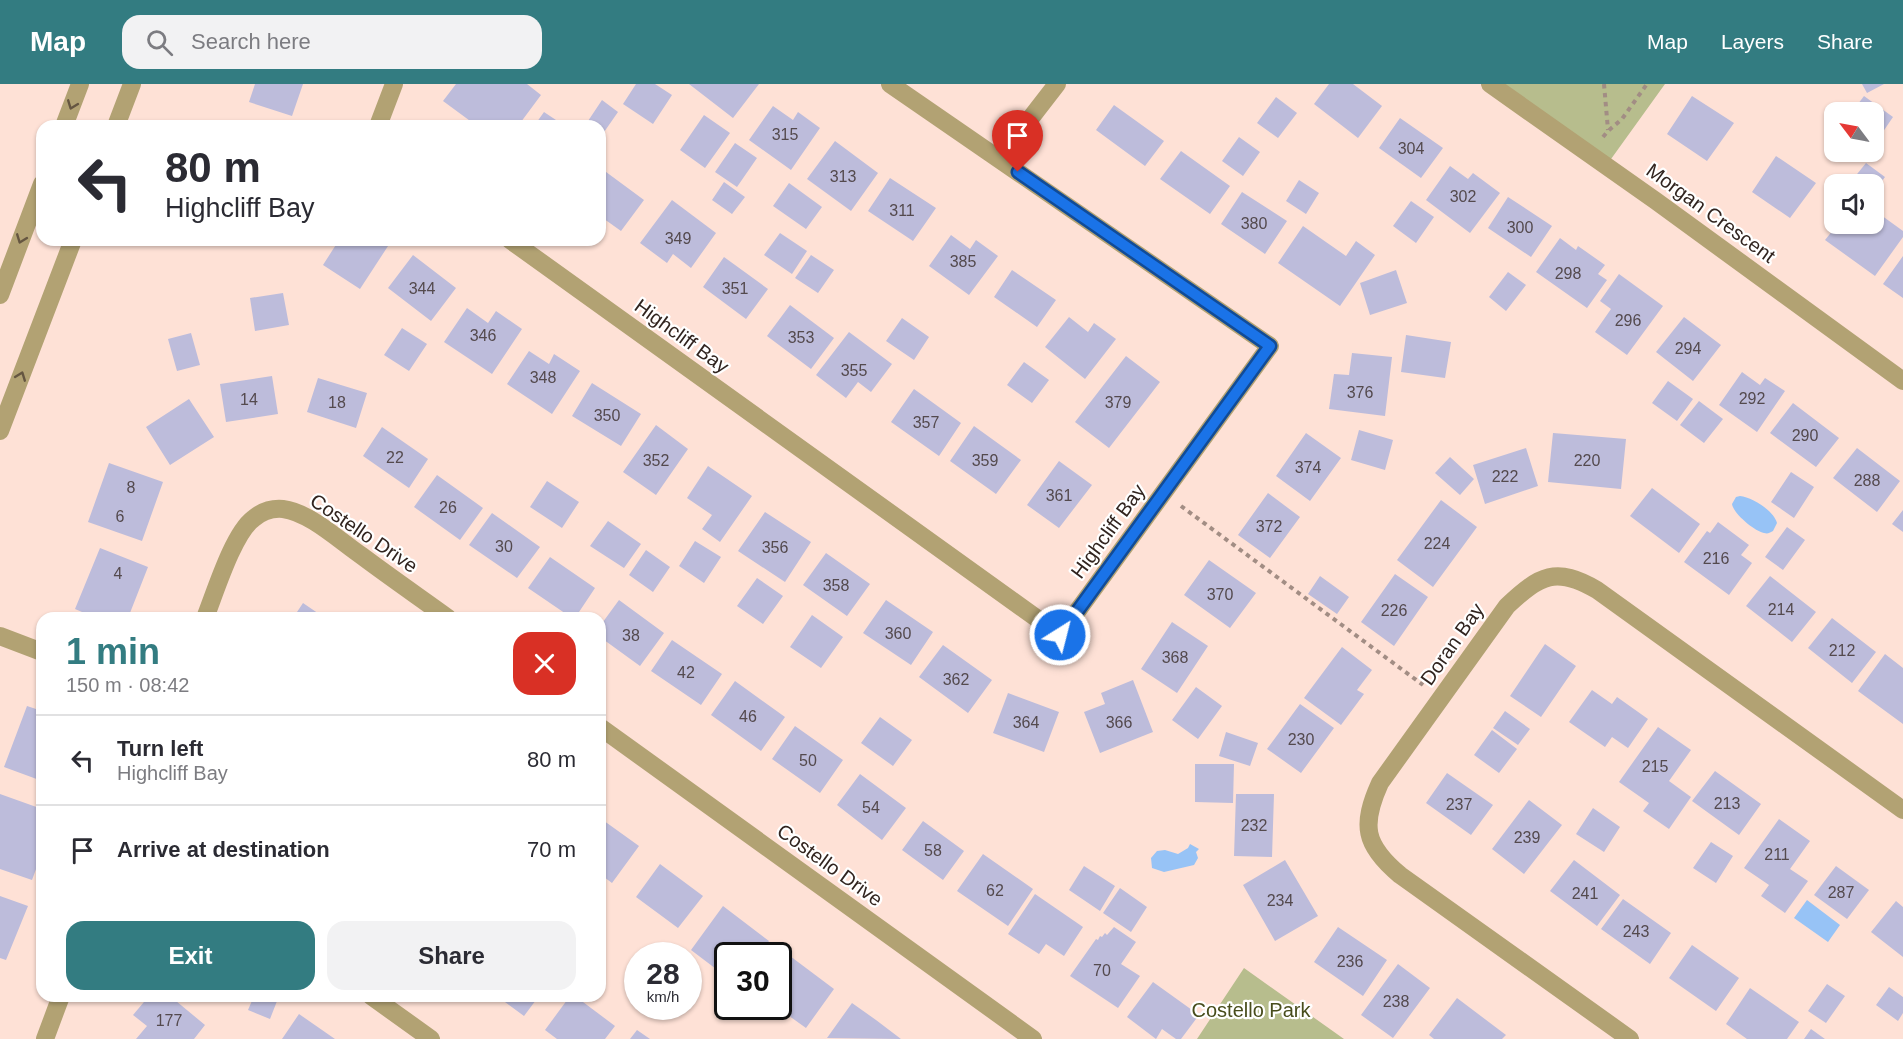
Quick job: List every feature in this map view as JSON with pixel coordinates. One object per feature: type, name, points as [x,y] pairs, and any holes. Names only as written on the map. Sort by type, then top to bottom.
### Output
[{"type":"street","points":[[66,120],[80,84]]},
{"type":"street","points":[[118,120],[132,84]]},
{"type":"street","points":[[380,120],[394,84]]},
{"type":"street","name":"Highcliff Bay","points":[[518,246],[1060,635],[1270,346],[890,84]]},
{"type":"street","points":[[999,159],[1057,84]]},
{"type":"street","name":"Morgan Crescent","points":[[1490,84],[1656,201],[1903,381]]},
{"type":"street","points":[[0,295],[36,200]]},
{"type":"street","points":[[0,431],[71,246]]},
{"type":"street","name":"Costello Drive","points":[[207,612],[243,529],[252,519],[275,509],[294,512],[320,526],[440,612]]},
{"type":"street","name":"Doran Bay","points":[[1630,1039],[1400,874],[1376,851],[1367,824],[1371,803],[1380,783],[1507,606],[1536,582],[1553,576],[1567,576],[1581,581],[1597,590],[1903,810]]},
{"type":"street","points":[[0,636],[36,650]]},
{"type":"street","name":"Costello Drive","points":[[606,732],[1033,1039]]},
{"type":"street","points":[[45,1039],[59,1002]]},
{"type":"street","points":[[378,1002],[427,1038]]},
{"type":"path","points":[[1604,84],[1608,131],[1622,119],[1647,84]]},
{"type":"path","points":[[1163,493],[1441,699]]},
{"type":"green space","points":[[1490,84],[1665,84],[1606,166]]},
{"type":"green space","name":"Costello Park","points":[[1244,968],[1344,1039],[1197,1039]]},
{"type":"water","points":[[1740,496],[1756,502],[1772,514],[1777,523],[1773,531],[1760,532],[1740,517],[1732,504],[1736,497]]},
{"type":"water","points":[[1190,844],[1199,849],[1196,852],[1198,858],[1194,865],[1164,872],[1152,868],[1151,858],[1157,851],[1165,850],[1178,854]]},
{"type":"water","points":[[1807,900],[1840,925],[1828,942],[1794,918]]},
{"type":"building","points":[[255,84],[303,84],[292,116],[249,102]]},
{"type":"building","points":[[456,84],[527,84],[541,95],[522,120],[469,120],[443,101]]},
{"type":"building","points":[[636,84],[655,84],[672,95],[653,124],[623,104]]},
{"type":"building","points":[[689,84],[759,84],[733,118]]},
{"type":"building","points":[[1329,84],[1353,84],[1382,106],[1358,138],[1314,104]]},
{"type":"building","points":[[1862,84],[1884,84],[1867,93]]},
{"type":"building","points":[[1692,96],[1734,123],[1707,161],[1667,134]]},
{"type":"building","points":[[1864,96],[1872,102],[1860,102]]},
{"type":"building","points":[[1276,97],[1297,113],[1278,138],[1257,123]]},
{"type":"building","points":[[602,100],[618,112],[606,129],[606,120],[589,120]]},
{"type":"building","points":[[1114,105],[1164,141],[1145,166],[1096,130]]},
{"type":"building","points":[[773,106],[793,120],[798,112],[820,128],[791,170],[749,140]]},
{"type":"building","points":[[1884,110],[1893,117],[1884,130]]},
{"type":"building","points":[[544,112],[556,120],[538,120]]},
{"type":"building","points":[[704,115],[730,133],[705,168],[680,150]]},
{"type":"building","points":[[1400,118],[1443,148],[1421,178],[1379,148]]},
{"type":"building","points":[[1239,137],[1260,152],[1243,176],[1222,161]]},
{"type":"building","points":[[835,141],[878,173],[851,211],[807,179]]},
{"type":"building","points":[[735,143],[757,158],[737,187],[715,172]]},
{"type":"building","points":[[1181,151],[1230,186],[1210,214],[1160,179]]},
{"type":"building","points":[[1776,156],[1816,183],[1790,218],[1752,192]]},
{"type":"building","points":[[1866,163],[1881,174],[1857,174]]},
{"type":"building","points":[[1450,166],[1468,179],[1473,173],[1500,193],[1470,233],[1426,200]]},
{"type":"building","points":[[606,172],[644,200],[621,231],[606,220]]},
{"type":"building","points":[[890,178],[936,208],[913,241],[868,211]]},
{"type":"building","points":[[1299,180],[1319,193],[1306,214],[1286,201]]},
{"type":"building","points":[[724,182],[745,197],[732,214],[712,200]]},
{"type":"building","points":[[789,183],[822,207],[806,229],[773,206]]},
{"type":"building","points":[[1242,192],[1287,221],[1265,254],[1221,224]]},
{"type":"building","points":[[1508,197],[1552,226],[1531,257],[1488,228]]},
{"type":"building","points":[[672,200],[716,233],[691,268],[673,254],[667,263],[640,243]]},
{"type":"building","points":[[1411,201],[1434,217],[1416,243],[1393,226]]},
{"type":"building","points":[[1884,217],[1903,231],[1903,237],[1875,276],[1825,240],[1830,234],[1884,234]]},
{"type":"building","points":[[1303,226],[1346,256],[1356,241],[1375,255],[1340,306],[1278,263]]},
{"type":"building","points":[[780,233],[807,251],[792,274],[764,255]]},
{"type":"building","points":[[951,235],[970,249],[976,240],[998,256],[969,295],[929,266]]},
{"type":"building","points":[[1560,238],[1576,250],[1578,246],[1605,265],[1598,274],[1607,280],[1587,308],[1536,272]]},
{"type":"building","points":[[335,246],[388,246],[360,289],[323,265]]},
{"type":"building","points":[[413,255],[456,288],[431,321],[388,288]]},
{"type":"building","points":[[811,255],[834,270],[818,293],[795,278]]},
{"type":"building","points":[[1903,256],[1903,298],[1883,284]]},
{"type":"building","points":[[724,257],[768,289],[746,319],[703,287]]},
{"type":"building","points":[[1012,270],[1056,300],[1037,327],[994,297]]},
{"type":"building","points":[[1396,270],[1407,303],[1370,315],[1360,283]]},
{"type":"building","points":[[1508,272],[1526,285],[1506,311],[1489,297]]},
{"type":"building","points":[[1619,274],[1663,306],[1627,355],[1595,332],[1611,309],[1600,301]]},
{"type":"building","points":[[283,293],[289,325],[255,331],[250,298]]},
{"type":"building","points":[[790,305],[834,338],[811,369],[767,336]]},
{"type":"building","points":[[467,308],[488,323],[496,311],[522,329],[492,374],[444,342]]},
{"type":"building","points":[[1069,317],[1088,332],[1094,323],[1116,339],[1085,379],[1045,347]]},
{"type":"building","points":[[1684,317],[1721,345],[1693,381],[1656,352]]},
{"type":"building","points":[[902,318],[929,337],[914,360],[886,341]]},
{"type":"building","points":[[402,328],[427,344],[409,371],[384,355]]},
{"type":"building","points":[[849,332],[892,364],[871,392],[858,382],[846,398],[816,375]]},
{"type":"building","points":[[191,333],[200,365],[177,371],[168,339]]},
{"type":"building","points":[[1406,335],[1451,342],[1445,378],[1401,372]]},
{"type":"building","points":[[529,351],[549,364],[554,354],[580,371],[552,414],[507,384]]},
{"type":"building","points":[[1352,353],[1392,357],[1385,416],[1329,409],[1334,374],[1349,375]]},
{"type":"building","points":[[1126,356],[1160,382],[1109,448],[1075,422]]},
{"type":"building","points":[[1024,362],[1049,380],[1032,403],[1007,385]]},
{"type":"building","points":[[1742,372],[1760,385],[1765,378],[1785,391],[1757,432],[1719,405]]},
{"type":"building","points":[[272,376],[278,414],[226,422],[220,384]]},
{"type":"building","points":[[318,378],[367,393],[356,428],[307,412]]},
{"type":"building","points":[[1668,381],[1693,399],[1677,421],[1652,403]]},
{"type":"building","points":[[592,383],[641,414],[621,446],[572,416]]},
{"type":"building","points":[[914,389],[961,423],[939,456],[891,422]]},
{"type":"building","points":[[189,399],[214,437],[170,465],[146,427]]},
{"type":"building","points":[[1699,401],[1723,419],[1704,443],[1680,425]]},
{"type":"building","points":[[1793,403],[1839,438],[1816,467],[1770,433]]},
{"type":"building","points":[[656,425],[688,449],[656,495],[623,472]]},
{"type":"building","points":[[974,426],[1021,460],[996,494],[950,461]]},
{"type":"building","points":[[382,427],[428,459],[409,488],[363,456]]},
{"type":"building","points":[[1359,430],[1393,440],[1385,470],[1351,460]]},
{"type":"building","points":[[1306,433],[1341,458],[1310,501],[1276,476]]},
{"type":"building","points":[[1553,433],[1626,439],[1621,489],[1548,482]]},
{"type":"building","points":[[1526,448],[1538,486],[1485,504],[1473,465]]},
{"type":"building","points":[[1857,448],[1900,481],[1877,512],[1833,478]]},
{"type":"building","points":[[1450,457],[1474,479],[1460,495],[1435,473]]},
{"type":"building","points":[[1059,461],[1092,485],[1059,528],[1027,505]]},
{"type":"building","points":[[109,463],[163,482],[142,541],[88,522]]},
{"type":"building","points":[[708,466],[752,496],[720,542],[702,529],[712,515],[687,498]]},
{"type":"building","points":[[1791,472],[1814,487],[1794,518],[1771,502]]},
{"type":"building","points":[[437,475],[483,508],[460,540],[414,507]]},
{"type":"building","points":[[547,481],[579,502],[562,528],[530,507]]},
{"type":"building","points":[[1652,488],[1700,524],[1679,553],[1630,516]]},
{"type":"building","points":[[1268,493],[1300,517],[1270,558],[1238,535]]},
{"type":"building","points":[[1441,500],[1477,527],[1433,587],[1397,560]]},
{"type":"building","points":[[1903,510],[1903,532],[1892,524]]},
{"type":"building","points":[[765,512],[811,542],[785,582],[738,551]]},
{"type":"building","points":[[492,513],[540,547],[517,578],[469,545]]},
{"type":"building","points":[[608,521],[641,544],[624,568],[590,546]]},
{"type":"building","points":[[1718,522],[1749,545],[1741,555],[1752,563],[1729,595],[1684,562],[1707,531],[1710,533]]},
{"type":"building","points":[[1787,527],[1805,540],[1783,570],[1765,557]]},
{"type":"building","points":[[695,541],[721,557],[704,583],[679,566]]},
{"type":"building","points":[[100,548],[148,567],[130,612],[82,612],[75,609]]},
{"type":"building","points":[[646,550],[670,567],[653,592],[629,575]]},
{"type":"building","points":[[826,553],[870,584],[847,616],[803,585]]},
{"type":"building","points":[[550,557],[595,588],[579,612],[563,612],[528,588]]},
{"type":"building","points":[[1209,560],[1256,593],[1230,628],[1184,595]]},
{"type":"building","points":[[1395,574],[1428,597],[1394,646],[1361,622]]},
{"type":"building","points":[[1320,576],[1349,597],[1337,614],[1308,594]]},
{"type":"building","points":[[1770,576],[1816,612],[1792,642],[1746,606]]},
{"type":"building","points":[[757,578],[783,596],[763,624],[737,606]]},
{"type":"building","points":[[619,600],[664,633],[640,666],[606,641],[606,618]]},
{"type":"building","points":[[886,600],[933,632],[911,665],[863,633]]},
{"type":"building","points":[[303,603],[316,612],[297,612]]},
{"type":"building","points":[[812,615],[843,637],[821,668],[790,647]]},
{"type":"building","points":[[1832,618],[1876,652],[1852,683],[1808,648]]},
{"type":"building","points":[[1172,622],[1208,646],[1177,693],[1141,669]]},
{"type":"building","points":[[672,640],[722,674],[701,705],[651,671]]},
{"type":"building","points":[[1545,644],[1576,666],[1541,717],[1510,696]]},
{"type":"building","points":[[943,645],[992,680],[968,713],[919,677]]},
{"type":"building","points":[[1342,647],[1372,670],[1357,690],[1364,694],[1341,725],[1304,698]]},
{"type":"building","points":[[1885,654],[1903,668],[1903,724],[1858,691]]},
{"type":"building","points":[[1133,680],[1153,732],[1100,753],[1084,712],[1105,704],[1101,693]]},
{"type":"building","points":[[735,681],[785,717],[761,751],[711,715]]},
{"type":"building","points":[[1196,687],[1222,706],[1198,739],[1172,720]]},
{"type":"building","points":[[1592,690],[1612,704],[1617,697],[1648,719],[1628,748],[1612,737],[1605,747],[1569,722]]},
{"type":"building","points":[[1008,693],[1059,712],[1044,752],[993,733]]},
{"type":"building","points":[[1300,704],[1334,728],[1301,773],[1267,749]]},
{"type":"building","points":[[27,706],[36,709],[36,779],[4,767]]},
{"type":"building","points":[[1505,711],[1530,729],[1518,745],[1493,728]]},
{"type":"building","points":[[880,717],[912,740],[893,766],[861,743]]},
{"type":"building","points":[[795,726],[843,760],[820,793],[772,759]]},
{"type":"building","points":[[1658,727],[1691,750],[1669,781],[1691,797],[1669,829],[1643,811],[1649,803],[1619,782]]},
{"type":"building","points":[[1492,730],[1517,749],[1499,773],[1474,755]]},
{"type":"building","points":[[1226,732],[1258,743],[1250,766],[1219,756]]},
{"type":"building","points":[[1195,764],[1234,764],[1233,803],[1195,802]]},
{"type":"building","points":[[1715,771],[1761,804],[1739,835],[1692,801]]},
{"type":"building","points":[[1447,773],[1493,805],[1471,835],[1426,803]]},
{"type":"building","points":[[860,774],[906,808],[882,840],[837,805]]},
{"type":"building","points":[[0,794],[36,807],[36,869],[32,880],[0,869]]},
{"type":"building","points":[[1236,794],[1274,794],[1272,857],[1234,856]]},
{"type":"building","points":[[1529,800],[1562,825],[1524,874],[1492,849]]},
{"type":"building","points":[[1593,808],[1620,827],[1604,852],[1576,834]]},
{"type":"building","points":[[1779,819],[1810,841],[1790,869],[1808,881],[1785,913],[1761,896],[1769,885],[1744,868]]},
{"type":"building","points":[[923,821],[964,851],[943,880],[902,850]]},
{"type":"building","points":[[606,822],[639,846],[612,883],[606,878]]},
{"type":"building","points":[[1711,842],[1733,856],[1716,883],[1693,868]]},
{"type":"building","points":[[983,854],[1033,889],[1008,926],[957,891]]},
{"type":"building","points":[[1285,860],[1318,916],[1275,941],[1243,885]]},
{"type":"building","points":[[1574,860],[1620,895],[1597,926],[1550,891]]},
{"type":"building","points":[[660,864],[703,896],[678,928],[636,897]]},
{"type":"building","points":[[1084,866],[1115,886],[1100,911],[1069,890]]},
{"type":"building","points":[[1836,866],[1869,890],[1847,919],[1814,895]]},
{"type":"building","points":[[1120,888],[1147,907],[1131,932],[1103,913]]},
{"type":"building","points":[[1035,894],[1083,927],[1064,956],[1046,944],[1039,954],[1008,934]]},
{"type":"building","points":[[0,896],[28,906],[6,960],[0,958]]},
{"type":"building","points":[[1623,899],[1671,933],[1650,964],[1601,929]]},
{"type":"building","points":[[1896,901],[1903,907],[1903,957],[1871,932]]},
{"type":"building","points":[[723,906],[769,941],[714,942],[714,967],[702,958],[702,942],[697,942]]},
{"type":"building","points":[[1114,927],[1136,942],[1121,964],[1140,976],[1118,1008],[1070,976],[1096,939],[1098,940],[1105,933],[1107,935]]},
{"type":"building","points":[[1338,927],[1387,960],[1363,996],[1314,962]]},
{"type":"building","points":[[1692,945],[1739,978],[1716,1011],[1669,978]]},
{"type":"building","points":[[792,958],[834,989],[806,1028],[792,1018]]},
{"type":"building","points":[[1398,964],[1430,988],[1393,1038],[1361,1015]]},
{"type":"building","points":[[1153,982],[1199,1015],[1181,1039],[1176,1039],[1162,1029],[1156,1039],[1127,1017]]},
{"type":"building","points":[[1827,984],[1845,996],[1826,1023],[1808,1011]]},
{"type":"building","points":[[1889,987],[1903,997],[1903,1013],[1898,1021],[1876,1005]]},
{"type":"building","points":[[1750,988],[1799,1022],[1787,1039],[1747,1039],[1726,1024]]},
{"type":"building","points":[[1457,998],[1506,1035],[1502,1039],[1434,1039],[1429,1035]]},
{"type":"building","points":[[144,1002],[177,1002],[205,1025],[194,1039],[136,1039],[147,1026],[133,1015]]},
{"type":"building","points":[[251,1002],[277,1002],[270,1019],[248,1010]]},
{"type":"building","points":[[505,1002],[534,1002],[524,1016]]},
{"type":"building","points":[[566,1002],[583,1002],[615,1026],[605,1039],[557,1039],[545,1030]]},
{"type":"building","points":[[852,1003],[876,1020],[901,1039],[827,1038]]},
{"type":"building","points":[[299,1014],[335,1039],[282,1039]]},
{"type":"building","points":[[1811,1029],[1825,1039],[1804,1039]]},
{"type":"building","points":[[637,1030],[650,1039],[630,1039]]},
{"type":"route","points":[[1018,172],[1270,346],[1060,635]]}]
